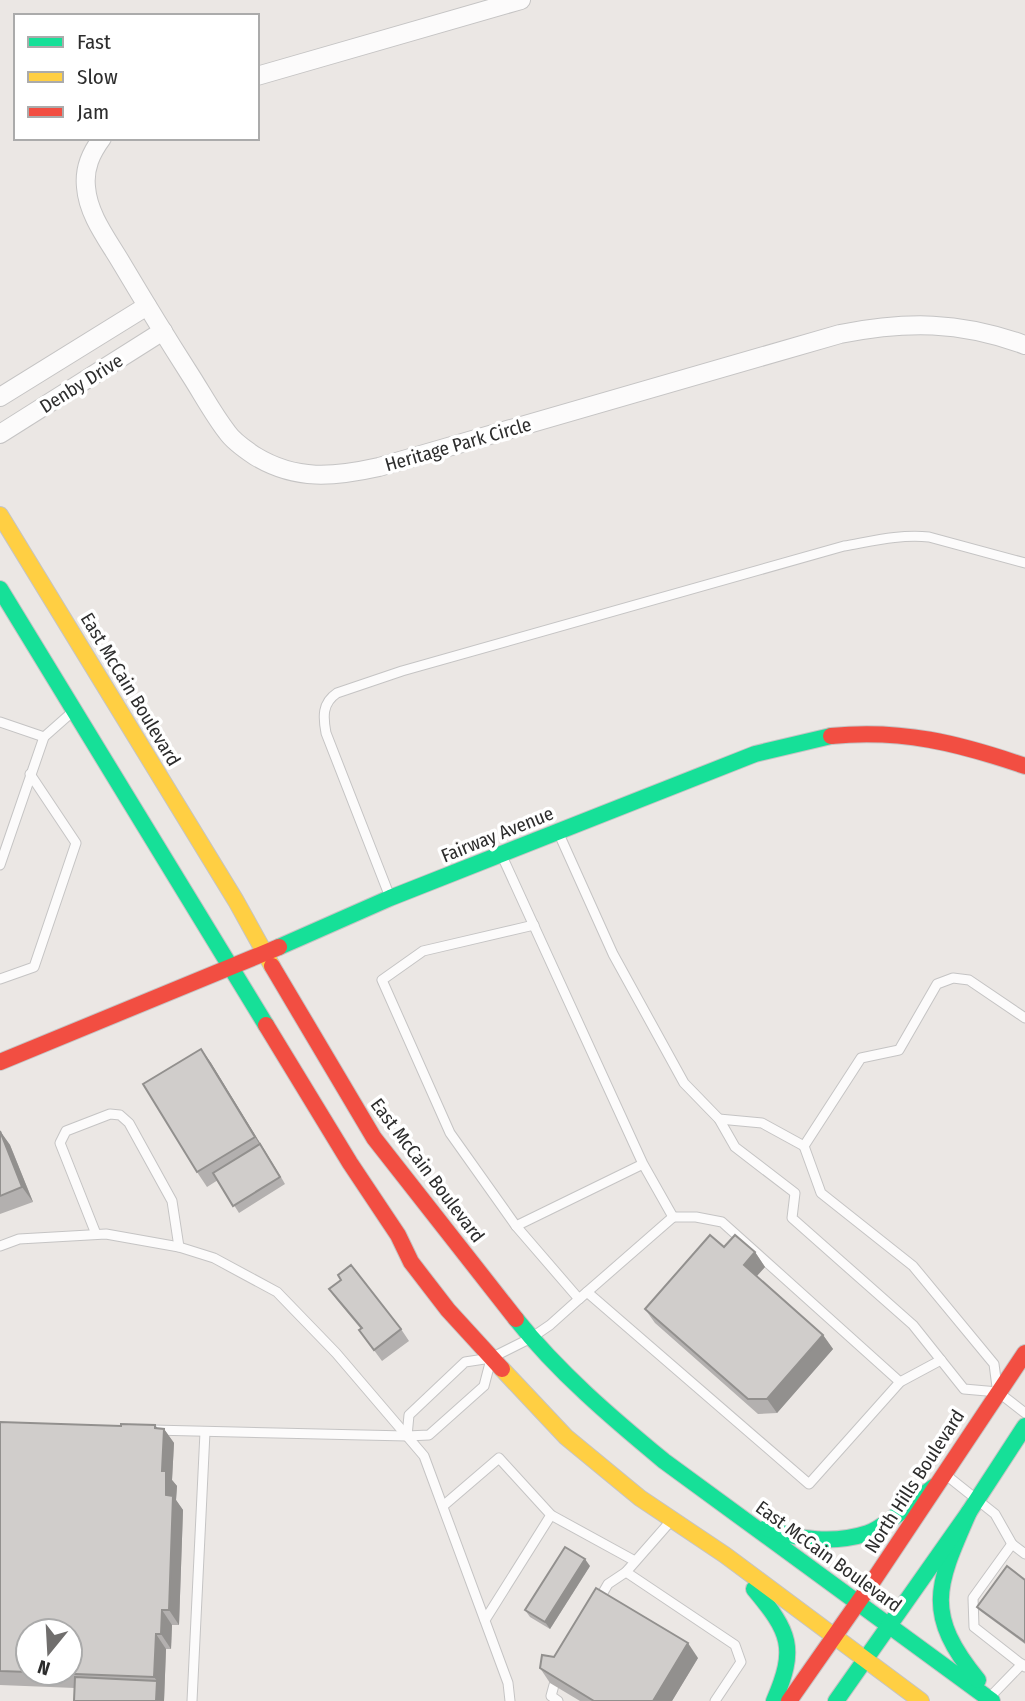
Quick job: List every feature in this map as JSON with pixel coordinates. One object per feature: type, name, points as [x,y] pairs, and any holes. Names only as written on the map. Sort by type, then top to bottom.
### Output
[{"type":"main road","name":"East McCain Boulevard","points":[[0,515],[236,901],[289,997],[374,1138],[531,1338],[622,1426],[664,1461],[993,1699]]},
{"type":"main road","points":[[0,589],[350,1163],[398,1235],[411,1262],[448,1310],[566,1437],[640,1498],[725,1555],[921,1701]]},
{"type":"main road","name":"Fairway Avenue","points":[[0,1062],[230,968],[390,898],[755,754],[820,736],[861,732],[906,734],[950,741],[1025,766]]},
{"type":"main road","name":"North Hills Boulevard","points":[[789,1701],[858,1603],[1025,1353]]},
{"type":"main road","points":[[836,1701],[974,1505],[1025,1426]]},
{"type":"main road","points":[[740,1517],[790,1537],[839,1538],[870,1533],[939,1480]]},
{"type":"main road","points":[[974,1505],[945,1567],[940,1585],[940,1607],[950,1643],[993,1699]]},
{"type":"main road","points":[[725,1555],[782,1624],[788,1654],[782,1683],[774,1701]]},
{"type":"street","points":[[259,75],[521,0]]},
{"type":"street","name":"Heritage Park Circle","points":[[101,140],[87,166],[86,188],[92,212],[147,306],[228,434],[253,455],[276,467],[312,476],[379,467],[819,340],[882,326],[921,324],[954,327],[1002,336],[1025,345]]},
{"type":"street","name":"Denby Drive","points":[[0,397],[147,306]]},
{"type":"street","name":"Denby Drive","points":[[0,434],[163,331]]},
{"type":"lane","points":[[390,898],[326,733],[323,713],[331,697],[337,693],[402,671],[844,546],[901,536],[929,537],[1025,563]]},
{"type":"lane","points":[[0,865],[44,737],[74,710]]},
{"type":"lane","points":[[0,722],[44,737]]},
{"type":"lane","points":[[0,979],[34,967],[76,844],[30,774]]},
{"type":"lane","points":[[558,832],[613,954],[684,1083],[719,1119],[735,1147],[795,1194],[792,1218],[913,1325],[964,1389],[998,1392],[1025,1413]]},
{"type":"lane","points":[[502,854],[643,1164],[673,1217]]},
{"type":"lane","points":[[534,925],[423,951],[382,980],[450,1133],[516,1226],[579,1299]]},
{"type":"lane","points":[[804,1146],[861,1058],[899,1050],[937,984],[953,978],[969,980],[1025,1018]]},
{"type":"lane","points":[[96,1234],[60,1143],[66,1132],[116,1114],[130,1123],[172,1201],[179,1247]]},
{"type":"lane","points":[[719,1119],[762,1123],[804,1146],[821,1193],[913,1266],[993,1364],[998,1392]]},
{"type":"lane","points":[[516,1226],[643,1164]]},
{"type":"lane","points":[[407,1436],[409,1415],[465,1362],[491,1358],[550,1325],[673,1217],[696,1217],[722,1222],[900,1382]]},
{"type":"lane","points":[[0,1245],[19,1239],[106,1234],[179,1247],[214,1258],[277,1292],[336,1353],[424,1456],[508,1683],[510,1701]]},
{"type":"lane","points":[[587,1292],[809,1483],[900,1382],[941,1360]]},
{"type":"lane","points":[[141,1430],[429,1436],[484,1386],[491,1358]]},
{"type":"lane","points":[[192,1701],[205,1432]]},
{"type":"lane","points":[[443,1506],[499,1458],[551,1515],[635,1561]]},
{"type":"lane","points":[[939,1480],[974,1505],[995,1514],[1012,1544],[1025,1554]]},
{"type":"lane","points":[[485,1620],[551,1515]]},
{"type":"lane","points":[[589,1616],[608,1584],[626,1572],[673,1520]]},
{"type":"lane","points":[[993,1699],[1023,1666],[974,1627],[973,1598],[1012,1544]]},
{"type":"lane","points":[[626,1572],[735,1645],[741,1662],[715,1701]]},
{"type":"lane","points":[[554,1685],[551,1696],[558,1701]]},
{"type":"building","points":[[201,1049],[255,1137],[197,1172],[143,1084]]},
{"type":"building","points":[[0,1131],[22,1187],[0,1196]]},
{"type":"building","points":[[260,1144],[280,1177],[233,1206],[213,1173]]},
{"type":"building","points":[[710,1235],[724,1247],[735,1235],[755,1252],[744,1265],[823,1335],[767,1399],[748,1399],[645,1309]]},
{"type":"building","points":[[351,1265],[401,1329],[374,1350],[359,1330],[362,1328],[329,1289],[341,1280],[338,1275]]},
{"type":"building","points":[[0,1422],[155,1425],[155,1428],[164,1429],[162,1471],[166,1471],[166,1495],[173,1496],[169,1610],[162,1610],[161,1634],[156,1634],[154,1677],[84,1674],[84,1617],[14,1617],[14,1672],[0,1671]]},
{"type":"building","points":[[565,1547],[585,1559],[545,1622],[525,1610]]},
{"type":"building","points":[[1007,1566],[1025,1580],[1025,1642],[977,1607]]},
{"type":"building","points":[[596,1588],[688,1643],[653,1701],[594,1701],[540,1668],[542,1655],[554,1657]]},
{"type":"building","points":[[84,1677],[157,1681],[156,1701],[74,1701],[75,1687],[84,1687]]},
{"type":"traffic: fast","points":[[0,589],[266,1025]]},
{"type":"traffic: fast","points":[[279,947],[390,898],[755,754],[831,736]]},
{"type":"traffic: fast","points":[[516,1319],[568,1376],[664,1461],[992,1701]]},
{"type":"traffic: fast","points":[[836,1701],[969,1512],[1025,1426]]},
{"type":"traffic: fast","points":[[766,1528],[817,1539],[843,1539],[868,1533],[902,1512],[935,1486]]},
{"type":"traffic: fast","points":[[969,1512],[949,1560],[941,1598],[949,1636],[978,1680]]},
{"type":"traffic: fast","points":[[754,1589],[776,1617],[786,1641],[786,1667],[774,1701]]},
{"type":"traffic: slow","points":[[0,515],[236,901],[272,966]]},
{"type":"traffic: slow","points":[[502,1369],[566,1437],[640,1498],[725,1555],[921,1701]]},
{"type":"traffic: jam","points":[[831,736],[906,736],[953,745],[1025,766]]},
{"type":"traffic: jam","points":[[0,1062],[279,947]]},
{"type":"traffic: jam","points":[[272,966],[374,1138],[516,1319]]},
{"type":"traffic: jam","points":[[266,1025],[350,1163],[398,1235],[411,1262],[448,1310],[502,1369]]},
{"type":"traffic: jam","points":[[789,1701],[871,1584],[1025,1353]]}]
